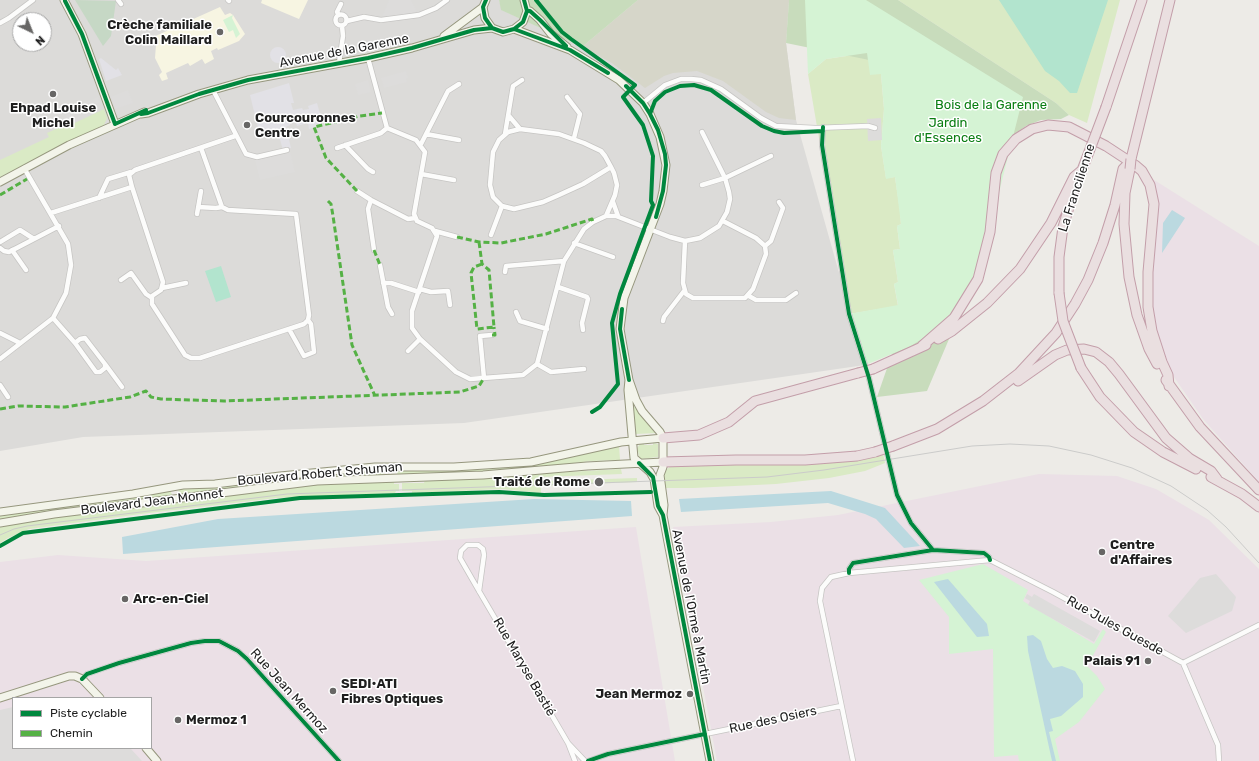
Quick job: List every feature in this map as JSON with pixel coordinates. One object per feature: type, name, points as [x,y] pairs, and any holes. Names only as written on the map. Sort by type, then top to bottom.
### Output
[{"type":"highway","name":"La Francilienne","points":[[1142,0],[1106,107],[1081,171],[1061,234],[1059,257],[1059,293],[1063,321],[1081,368],[1104,401],[1134,432],[1163,452],[1217,479],[1259,507]]},
{"type":"highway","points":[[1170,0],[1129,165],[1124,224],[1130,283],[1137,315],[1150,349],[1169,386],[1200,427],[1259,490]]},
{"type":"highway","points":[[922,346],[954,318],[978,279],[989,238],[996,173],[1003,154],[1016,139],[1032,129],[1048,125],[1069,127],[1106,146],[1135,165],[1142,171],[1150,185],[1154,204],[1148,272],[1148,307],[1152,331],[1168,375],[1169,386]]},
{"type":"highway","points":[[663,462],[805,460],[856,456],[893,446],[937,429],[962,415],[1000,388],[1039,353],[1056,333],[1075,304],[1088,280],[1103,243],[1115,205],[1123,169],[1129,165]]},
{"type":"highway","points":[[663,438],[699,435],[728,422],[755,401],[838,380],[873,369],[952,331],[1003,288],[1034,251],[1051,223],[1074,178],[1081,171]]},
{"type":"highway","points":[[1000,388],[1011,386],[1055,354],[1067,350],[1084,349],[1096,352],[1109,362],[1119,374],[1166,438],[1189,458],[1211,471],[1217,479]]},
{"type":"main road","points":[[64,0],[82,34],[115,124]]},
{"type":"main road","points":[[514,30],[523,22],[527,10],[524,0]]},
{"type":"main road","points":[[485,3],[485,18],[492,28]]},
{"type":"main road","name":"Avenue de la Garenne","points":[[440,39],[485,3]]},
{"type":"main road","points":[[527,10],[535,15],[570,50],[619,80],[642,102],[658,130],[666,165],[664,191],[651,229],[629,284],[622,310],[622,342],[630,380],[639,406],[663,438]]},
{"type":"main road","name":"Avenue de la Garenne","points":[[0,182],[24,168],[147,110],[173,100],[248,80],[368,58],[412,48],[440,39],[492,28],[503,32],[514,30],[570,50]]},
{"type":"main road","points":[[630,380],[628,390],[634,458],[639,463]]},
{"type":"main road","name":"Boulevard Robert Schuman","points":[[0,512],[133,494],[183,485],[215,484],[296,474],[375,467],[454,467],[531,462],[633,440],[663,438]]},
{"type":"main road","name":"Avenue de l'Orme à Martin","points":[[662,515],[664,505],[660,475],[663,462],[663,438]]},
{"type":"main road","name":"Boulevard Jean Monnet","points":[[0,523],[54,514],[317,481],[490,475],[663,462]]},
{"type":"main road","name":"Avenue de l'Orme à Martin","points":[[639,463],[653,477],[658,506],[662,515],[710,761]]},
{"type":"main road","points":[[0,698],[63,676],[75,676],[82,679],[99,697]]},
{"type":"main road","points":[[0,694],[10,695]]},
{"type":"main road","points":[[147,749],[157,761]]},
{"type":"street","points":[[0,23],[33,0]]},
{"type":"street","points":[[342,26],[347,22],[364,17],[382,20],[419,15],[436,8],[447,0]]},
{"type":"street","points":[[341,4],[337,12],[339,15],[336,22],[342,26]]},
{"type":"street","points":[[339,15],[346,17],[347,22]]},
{"type":"street","points":[[339,63],[343,36],[342,26]]},
{"type":"street","points":[[368,58],[387,128]]},
{"type":"street","points":[[642,102],[660,88],[671,82],[681,79],[701,80],[721,89],[768,123],[782,128],[868,126],[875,128]]},
{"type":"street","points":[[505,134],[513,86],[522,80]]},
{"type":"street","points":[[421,144],[448,91],[459,84]]},
{"type":"street","points":[[213,90],[235,136],[246,154],[251,157],[257,157],[287,150]]},
{"type":"street","points":[[567,97],[580,114],[574,138]]},
{"type":"street","points":[[509,116],[520,129]]},
{"type":"street","points":[[387,128],[408,136],[421,144],[425,152],[414,210],[415,218]]},
{"type":"street","points":[[337,148],[380,133],[387,128]]},
{"type":"street","points":[[823,128],[822,145],[849,314],[869,378],[897,496],[911,523],[933,550]]},
{"type":"street","points":[[606,216],[613,202],[617,185],[611,167],[601,151],[574,138],[542,131],[520,129],[505,134],[499,140],[494,152],[490,185],[493,197],[502,206],[514,209],[543,202],[583,184],[611,167]]},
{"type":"street","points":[[435,231],[436,240],[412,311],[411,323],[415,334],[460,375],[470,379],[523,375],[537,364],[564,261],[574,243],[588,225],[606,216],[618,216],[670,237],[685,241],[707,235],[723,221],[728,212],[730,199],[725,178],[702,132]]},
{"type":"street","points":[[426,134],[459,140]]},
{"type":"street","points":[[99,198],[108,179],[235,136]]},
{"type":"street","points":[[346,145],[368,169],[373,172]]},
{"type":"street","points":[[201,148],[222,207]]},
{"type":"street","points":[[702,185],[725,178],[771,156]]},
{"type":"street","points":[[0,359],[53,318],[66,293],[71,265],[68,244],[59,226],[24,168]]},
{"type":"street","points":[[131,172],[129,179],[163,282],[162,288]]},
{"type":"street","points":[[421,174],[454,180]]},
{"type":"street","points":[[51,213],[132,188]]},
{"type":"street","points":[[357,190],[371,200],[408,219],[415,218],[435,231],[457,237]]},
{"type":"street","points":[[197,214],[201,191]]},
{"type":"street","points":[[371,200],[368,209],[374,250]]},
{"type":"street","points":[[613,202],[618,216]]},
{"type":"street","points":[[764,246],[771,242],[783,208],[779,202]]},
{"type":"street","points":[[491,235],[502,206]]},
{"type":"street","points":[[198,207],[222,207],[228,210],[296,214],[309,308],[308,320],[311,324],[314,352],[304,356],[289,329]]},
{"type":"street","points":[[684,291],[693,298],[741,299],[748,296],[766,254],[764,246],[756,238],[723,221]]},
{"type":"street","points":[[0,248],[4,252],[12,250],[59,226]]},
{"type":"street","points":[[0,242],[20,230],[34,239]]},
{"type":"street","points":[[663,321],[684,291],[685,241]]},
{"type":"street","points":[[574,243],[613,257]]},
{"type":"street","points":[[12,250],[26,270]]},
{"type":"street","points":[[505,272],[506,266],[564,261]]},
{"type":"street","points":[[380,265],[388,307],[392,314]]},
{"type":"street","points":[[121,280],[131,274],[146,294],[152,298]]},
{"type":"street","points":[[186,283],[168,288],[162,288],[154,293],[152,298],[155,309],[179,347],[185,355],[191,358],[200,358],[289,329],[308,320]]},
{"type":"street","points":[[383,283],[391,283],[419,291],[448,291],[450,304]]},
{"type":"street","points":[[558,287],[587,297],[588,299],[582,323],[583,330]]},
{"type":"street","points":[[748,296],[756,300],[786,300],[796,293]]},
{"type":"street","points":[[516,312],[520,321],[547,329]]},
{"type":"street","points":[[53,318],[75,343],[96,372],[100,372],[105,368],[105,364]]},
{"type":"street","points":[[0,333],[20,343]]},
{"type":"street","points":[[484,378],[480,336],[492,335]]},
{"type":"street","points":[[75,343],[80,339],[85,338],[122,387]]},
{"type":"street","points":[[408,351],[420,338]]},
{"type":"street","points":[[537,364],[551,372],[584,369]]},
{"type":"street","points":[[0,385],[8,397]]},
{"type":"street","name":"Rue Maryse Bastié","points":[[479,591],[484,555],[483,549],[478,545],[467,545],[460,551],[460,558],[479,591],[568,743],[575,761]]},
{"type":"street","name":"Rue Jules Guesde","points":[[849,573],[849,569],[854,563],[933,550],[984,553],[990,560],[1053,592],[1183,663]]},
{"type":"street","points":[[853,761],[820,595],[822,588],[831,577],[849,573],[990,560]]},
{"type":"street","points":[[1219,761],[1218,745],[1183,663],[1259,625]]},
{"type":"street","name":"Rue Jean Mermoz","points":[[82,679],[87,674],[119,663],[191,643],[205,641],[219,642],[238,650],[339,761]]},
{"type":"street","name":"Rue des Osiers","points":[[705,734],[841,706]]},
{"type":"street","points":[[588,761],[608,754],[705,734]]},
{"type":"street","name":"Rue Maryse Bastié","points":[[568,743],[585,761]]},
{"type":"shaded area","points":[[0,0],[499,0],[502,10],[582,47],[638,0],[789,0],[786,43],[796,120],[865,365],[464,423],[83,437],[0,451]]},
{"type":"shaded area","points":[[262,0],[308,0],[299,19],[261,3]]},
{"type":"shaded area","points":[[389,0],[411,0],[419,15],[381,20]]},
{"type":"shaded area","points":[[638,0],[789,0],[786,43],[796,120],[779,118],[766,112],[723,81],[697,71],[673,73],[664,76],[645,88],[612,63],[582,47]]},
{"type":"shaded area","points":[[220,7],[225,15],[230,13],[233,15],[245,34],[239,41],[218,50],[217,48],[211,51],[214,59],[205,64],[202,59],[190,66],[188,63],[166,73],[168,79],[162,81],[159,75],[162,72],[155,58],[156,45],[151,38]]},
{"type":"shaded area","points":[[278,47],[285,52],[286,55],[281,62],[278,63],[271,58],[270,55],[275,48]]},
{"type":"shaded area","points":[[101,58],[116,70],[118,68],[122,75],[106,81],[99,59]]},
{"type":"shaded area","points":[[406,71],[408,78],[406,79],[407,82],[384,88],[381,78]]},
{"type":"shaded area","points":[[368,80],[371,92],[358,95],[355,84]]},
{"type":"shaded area","points":[[289,83],[294,103],[291,103],[293,110],[302,108],[303,110],[309,109],[308,106],[317,103],[323,125],[309,129],[308,123],[297,126],[296,123],[290,122],[290,125],[286,127],[291,148],[283,150],[277,129],[255,134],[254,129],[258,128],[250,95]]},
{"type":"shaded area","points":[[128,90],[133,103],[115,109],[111,97]]},
{"type":"shaded area","points":[[98,97],[100,102],[96,104],[100,111],[70,125],[64,113]]},
{"type":"shaded area","points":[[881,118],[882,140],[868,141],[867,119]]},
{"type":"shaded area","points":[[290,151],[295,172],[260,180],[255,160]]},
{"type":"shaded area","points":[[1151,178],[1259,246],[1259,482],[1203,419],[1174,377],[1161,348],[1151,304],[1154,185]]},
{"type":"shaded area","points":[[1039,474],[1117,476],[1156,489],[1209,520],[1259,569],[1259,761],[717,761],[673,527],[771,522],[838,515]]},
{"type":"shaded area","points":[[636,527],[675,761],[0,761],[0,562],[58,555],[146,561]]},
{"type":"shaded area","points":[[1216,574],[1236,597],[1232,611],[1186,633],[1168,616],[1200,578]]},
{"type":"shaded area","points":[[1027,594],[1032,597],[1034,594],[1100,631],[1094,642],[1028,605],[1030,601],[1025,598]]},
{"type":"shaded area","points":[[12,707],[12,749],[131,749],[142,761],[0,761],[0,710]]},
{"type":"green space","points":[[75,0],[116,1],[111,36],[103,46]]},
{"type":"green space","points":[[499,0],[638,0],[582,47],[501,10]]},
{"type":"green space","name":"Jardin d'Essences","points":[[789,0],[898,0],[1056,103],[1069,115],[1061,119],[1041,120],[1026,126],[1012,136],[974,280],[927,391],[877,397],[942,210],[879,62],[786,43]]},
{"type":"green space","name":"Jardin d'Essences","points":[[805,0],[866,0],[1023,97],[977,280],[960,306],[940,328],[909,347],[865,365],[849,314],[898,305],[894,284],[898,282],[893,250],[900,249],[897,226],[901,224],[895,177],[886,179],[881,146],[884,109],[881,74],[870,75],[867,53],[826,59],[808,74]]},
{"type":"green space","points":[[898,0],[1120,0],[1087,123],[1069,115],[1056,103]]},
{"type":"green space","points":[[999,0],[1108,0],[1077,93],[1070,93],[1059,81],[1045,71]]},
{"type":"green space","points":[[233,15],[232,18],[240,34],[236,38],[233,30],[229,32],[223,20]]},
{"type":"green space","points":[[867,53],[881,74],[884,109],[881,146],[886,178],[895,177],[900,211],[901,224],[897,226],[900,249],[893,250],[898,282],[894,284],[898,306],[849,314],[808,74],[826,59]]},
{"type":"green space","points":[[104,109],[107,118],[104,125],[0,177],[0,160],[49,137],[47,133],[69,123],[70,125]]},
{"type":"green space","points":[[221,266],[231,297],[216,302],[205,271]]},
{"type":"green space","points":[[633,405],[657,433],[636,434]]},
{"type":"green space","points":[[644,443],[644,445],[653,445],[653,443],[658,444],[658,457],[640,459],[637,448],[640,444]]},
{"type":"green space","points":[[619,445],[620,460],[591,461],[508,471],[397,475],[397,470],[488,469],[541,464]]},
{"type":"green space","points":[[883,453],[885,463],[865,471],[829,478],[776,484],[665,488],[664,473],[670,466],[736,464]]},
{"type":"green space","points":[[621,469],[622,474],[541,477],[541,493],[502,489],[412,493],[412,491],[402,491],[402,483],[424,483],[425,480]]},
{"type":"green space","points":[[382,470],[384,474],[382,476],[179,495],[178,493],[179,489]]},
{"type":"green space","points":[[637,478],[637,482],[545,486],[545,481]]},
{"type":"green space","points":[[394,481],[394,484],[399,484],[399,491],[396,491],[395,493],[276,498],[141,514],[29,529],[0,543],[0,526],[11,523],[320,484]]},
{"type":"green space","points":[[170,491],[172,494],[170,496],[0,519],[0,515]]},
{"type":"green space","points":[[983,564],[1028,590],[1023,601],[1094,644],[1103,629],[1106,632],[1087,666],[1097,676],[1105,689],[1079,722],[1055,739],[1060,761],[1019,761],[1018,755],[994,757],[993,649],[949,654],[949,617],[919,580]]},
{"type":"water","points":[[1172,210],[1185,218],[1162,253],[1163,223]]},
{"type":"water","points":[[831,491],[885,508],[920,546],[904,548],[876,519],[865,514],[828,503],[681,512],[679,499]]},
{"type":"water","points":[[534,499],[631,501],[632,516],[123,554],[122,537],[218,519]]},
{"type":"water","points":[[948,579],[987,624],[989,636],[977,637],[934,582]]},
{"type":"water","points":[[1033,635],[1041,641],[1047,659],[1053,668],[1062,666],[1075,671],[1083,684],[1083,697],[1061,716],[1050,719],[1053,731],[1049,732],[1056,761],[1052,761],[1028,651],[1027,636]]},
{"type":"tram line","points":[[0,535],[14,529],[27,526],[287,494],[767,477],[824,470],[972,446],[1010,444],[1049,446],[1091,455],[1132,468],[1171,486],[1207,510],[1226,527],[1259,563]]},
{"type":"marked path","points":[[357,191],[326,158],[314,127],[360,116],[382,113]]},
{"type":"marked path","points":[[0,195],[27,179]]},
{"type":"marked path","points":[[328,201],[331,204],[352,345],[375,396]]},
{"type":"marked path","points":[[457,237],[479,242],[501,243],[546,234],[592,219],[593,222]]},
{"type":"marked path","points":[[479,242],[482,264],[489,270],[494,327],[477,329],[471,273],[474,267],[482,264]]},
{"type":"marked path","points":[[374,250],[380,265]]},
{"type":"marked path","points":[[492,335],[495,335],[494,327]]},
{"type":"marked path","points":[[0,409],[18,406],[65,407],[130,397],[146,391],[151,397],[161,399],[224,401],[460,392],[479,386],[484,378]]},
{"type":"cycle path","points":[[486,0],[483,7],[485,18],[492,28],[503,32],[514,29],[523,22],[527,11],[524,0]]},
{"type":"cycle path","points":[[536,0],[562,32],[635,85],[623,97],[643,125],[653,156],[651,201],[653,205],[620,294],[612,323],[618,384],[600,407],[592,412]]},
{"type":"cycle path","points":[[65,1],[82,34],[115,124],[146,110]]},
{"type":"cycle path","points":[[527,11],[530,11],[566,46]]},
{"type":"cycle path","points":[[141,114],[148,113],[199,94],[248,80],[368,58],[412,48],[474,30],[492,28]]},
{"type":"cycle path","points":[[514,29],[570,50],[608,73]]},
{"type":"cycle path","points":[[650,114],[655,101],[665,92],[680,86],[694,85],[711,90],[762,126],[774,131],[784,133],[823,131]]},
{"type":"cycle path","points":[[626,86],[643,103],[650,114],[658,130],[665,154],[666,165],[663,191],[656,217]]},
{"type":"cycle path","points":[[823,127],[822,145],[849,314],[869,378],[897,495],[911,523],[933,550]]},
{"type":"cycle path","points":[[622,309],[620,329],[629,380]]},
{"type":"cycle path","points":[[639,463],[653,477],[658,506],[663,515],[710,761]]},
{"type":"cycle path","points":[[0,546],[23,533],[300,498],[499,492],[544,495],[651,492]]},
{"type":"cycle path","points":[[849,573],[849,569],[853,563],[933,550],[984,553],[990,560]]},
{"type":"cycle path","points":[[82,679],[87,674],[119,663],[191,643],[219,641],[238,651],[247,659],[339,761]]},
{"type":"cycle path","points":[[588,761],[608,754],[705,734]]},
{"type":"place","name":"Crèche familiale Colin Maillard","points":[[220,32]]},
{"type":"place","name":"Ehpad Louise Michel","points":[[53,94]]},
{"type":"place","name":"Courcouronnes Centre","points":[[247,125]]},
{"type":"place","name":"Traité de Rome","points":[[599,482]]},
{"type":"place","name":"Centre d'Affaires","points":[[1102,552]]},
{"type":"place","name":"Arc-en-Ciel","points":[[125,599]]},
{"type":"place","name":"Palais 91","points":[[1148,661]]},
{"type":"place","name":"SEDI•ATI Fibres Optiques","points":[[333,691]]},
{"type":"place","name":"Jean Mermoz","points":[[690,694]]},
{"type":"place","name":"Mermoz 1","points":[[178,720]]},
{"type":"park label","name":"Bois de la Garenne","points":[[991,105]]}]
